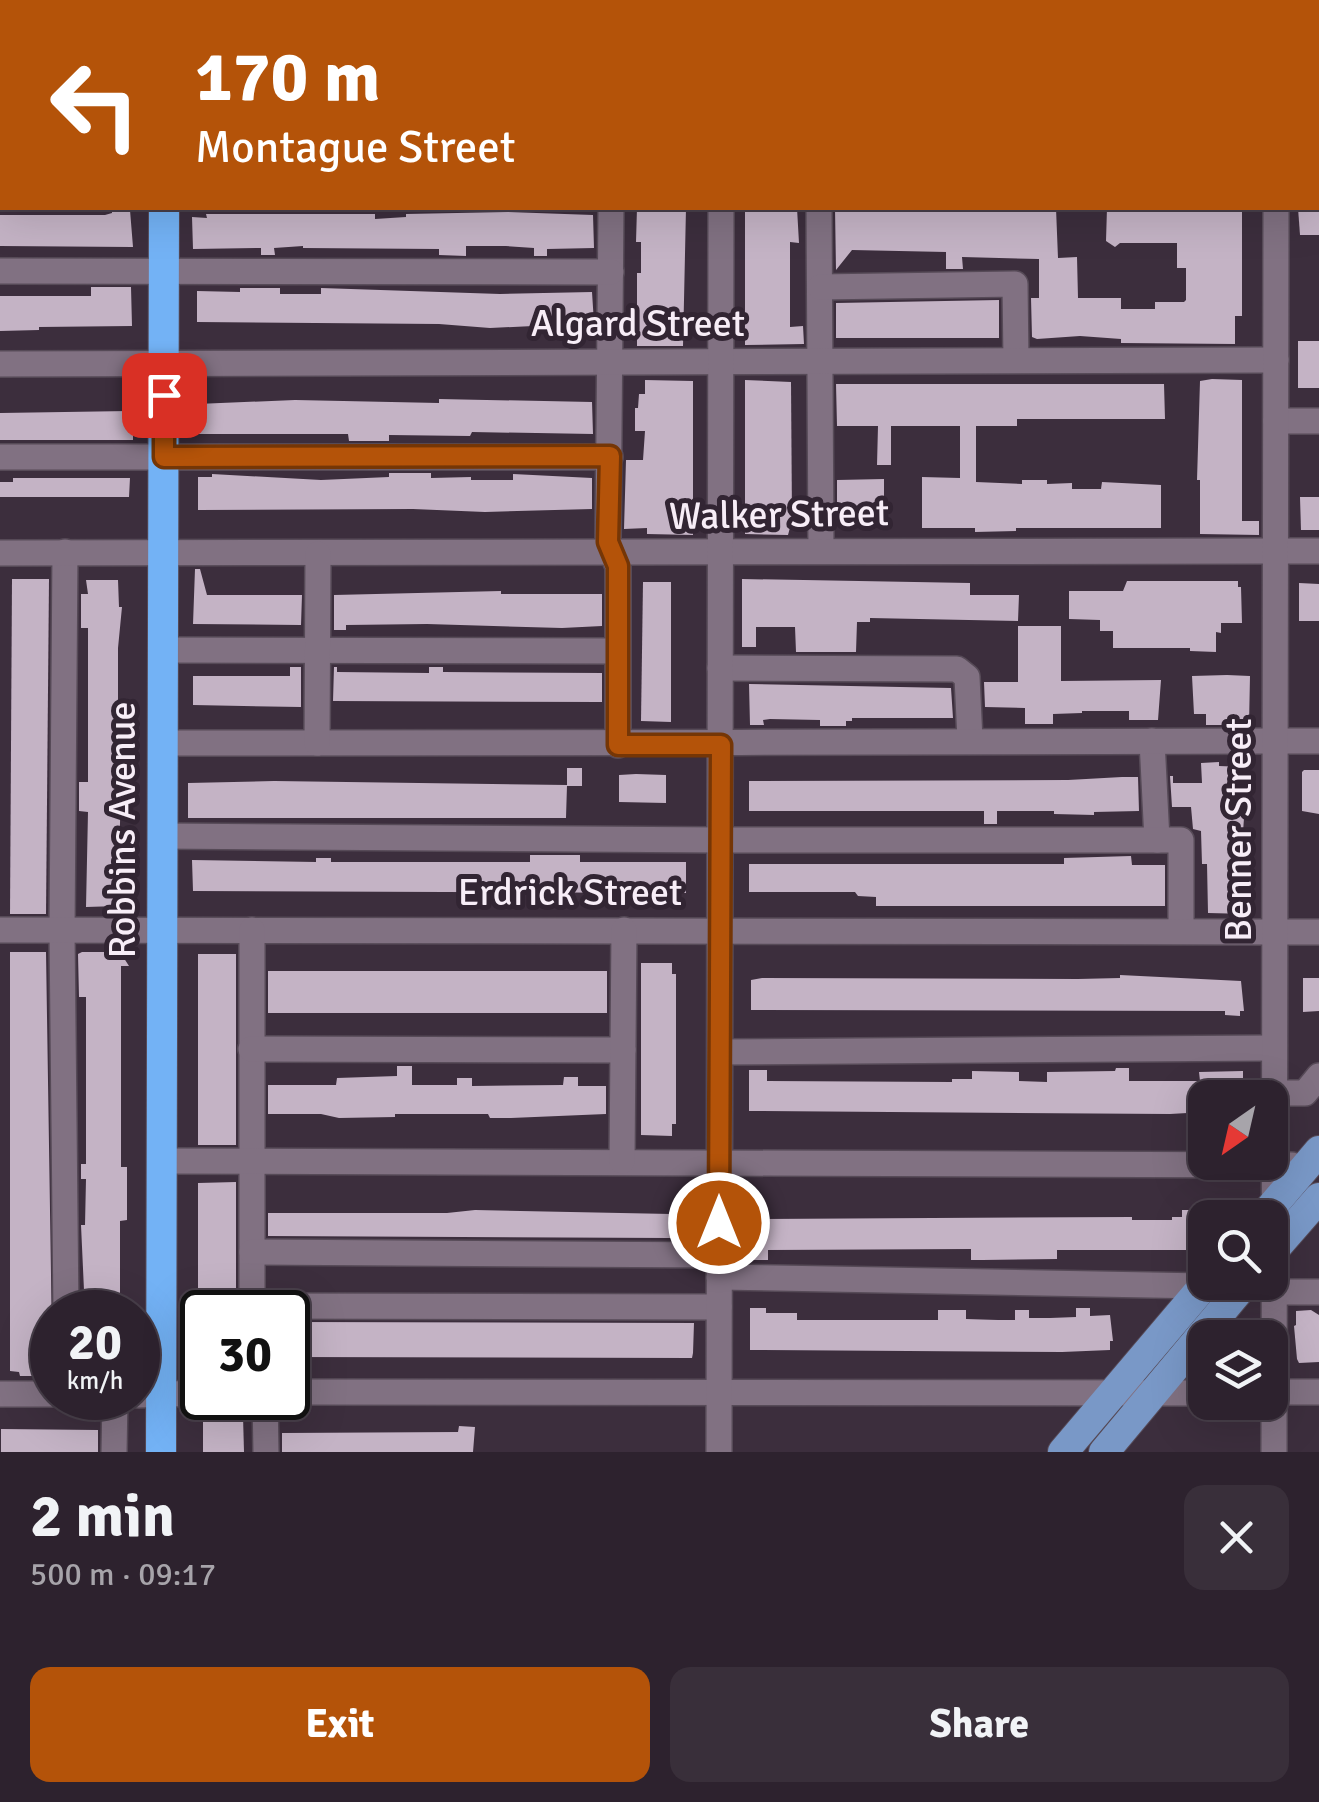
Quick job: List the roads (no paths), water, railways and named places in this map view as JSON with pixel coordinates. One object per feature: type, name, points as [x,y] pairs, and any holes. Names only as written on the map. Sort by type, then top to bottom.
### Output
[{"type":"highway","name":"Robbins Avenue","points":[[155,1290],[163,1161],[164,210]]},
{"type":"highway","name":"Robbins Avenue","points":[[154,1420],[161,1452]]},
{"type":"main road","points":[[1277,1200],[1313,1158]]},
{"type":"main road","points":[[1288,1233],[1319,1198]]},
{"type":"main road","points":[[1063,1452],[1191,1300]]},
{"type":"main road","points":[[1104,1452],[1231,1300]]},
{"type":"street","points":[[612,210],[608,542],[618,566],[618,745]]},
{"type":"street","points":[[719,1452],[721,210]]},
{"type":"street","points":[[819,210],[821,550]]},
{"type":"street","name":"Benner Street","points":[[1274,1080],[1276,210]]},
{"type":"street","points":[[0,270],[611,272]]},
{"type":"street","points":[[820,287],[1015,284],[1016,360]]},
{"type":"street","name":"Algard Street","points":[[0,364],[1276,360]]},
{"type":"street","points":[[1276,421],[1319,421]]},
{"type":"street","points":[[0,457],[610,456]]},
{"type":"street","name":"Walker Street","points":[[0,553],[1319,551]]},
{"type":"street","points":[[65,552],[62,932],[66,1290]]},
{"type":"street","points":[[317,743],[318,554]]},
{"type":"street","points":[[162,650],[618,651]]},
{"type":"street","points":[[720,668],[958,669],[967,677],[970,740]]},
{"type":"street","points":[[1152,741],[1157,840]]},
{"type":"street","points":[[162,743],[1319,741]]},
{"type":"street","points":[[162,836],[1181,840],[1180,931]]},
{"type":"street","name":"Erdrick Street","points":[[0,930],[1319,932]]},
{"type":"street","points":[[252,930],[252,1290]]},
{"type":"street","points":[[622,1161],[624,930]]},
{"type":"street","points":[[720,1052],[1274,1048]]},
{"type":"street","points":[[252,1050],[623,1050]]},
{"type":"street","points":[[1288,1093],[1306,1094],[1319,1076]]},
{"type":"street","points":[[1288,1162],[1313,1158]]},
{"type":"street","points":[[163,1161],[1188,1164]]},
{"type":"street","points":[[252,1252],[1188,1283]]},
{"type":"street","points":[[1288,1292],[1319,1292]]},
{"type":"street","points":[[310,1309],[719,1307]]},
{"type":"street","points":[[310,1392],[1188,1393]]},
{"type":"street","points":[[1288,1392],[1319,1392]]},
{"type":"street","points":[[0,1394],[30,1394]]},
{"type":"street","points":[[114,1452],[115,1420]]},
{"type":"street","points":[[265,1420],[266,1452]]},
{"type":"street","name":"Benner Street","points":[[1273,1420],[1274,1452]]}]
